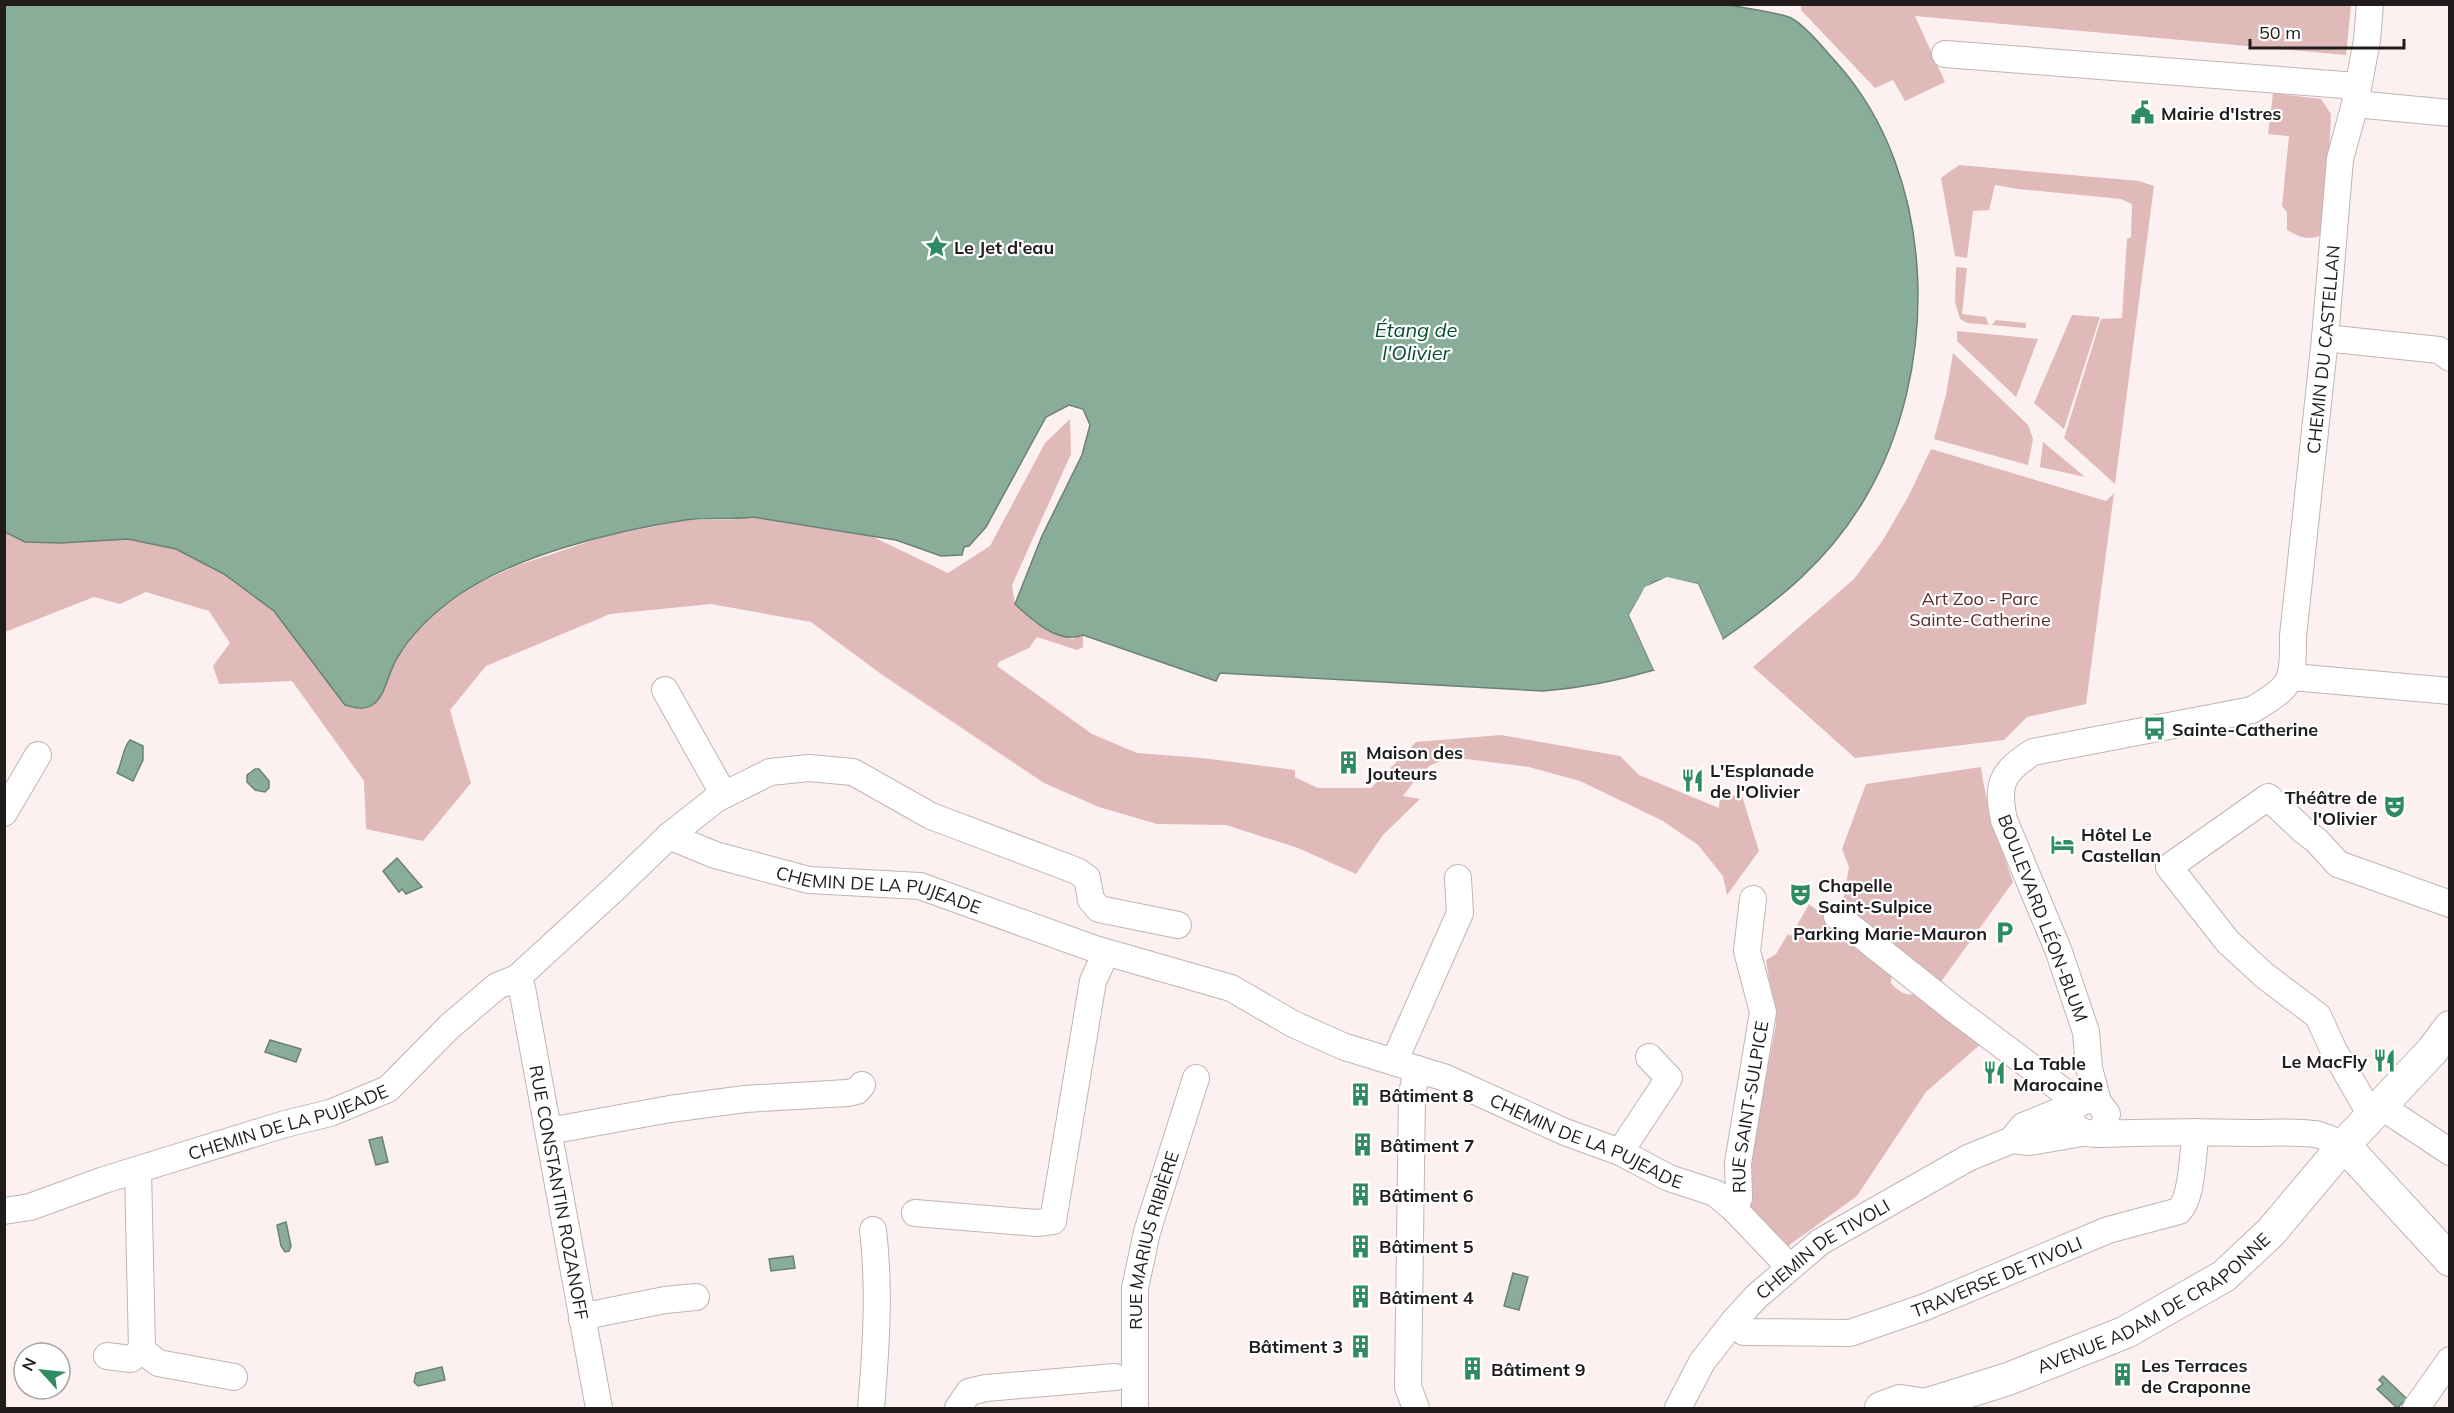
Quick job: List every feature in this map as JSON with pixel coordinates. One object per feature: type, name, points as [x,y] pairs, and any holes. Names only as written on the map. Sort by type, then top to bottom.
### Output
[{"type":"main road","name":"AVENUE ADAM DE CRAPONNE","points":[[1881,1408],[1900,1401],[1923,1407],[2008,1379],[2126,1332],[2224,1276],[2271,1232],[2344,1145],[2432,1051],[2450,1027]]},
{"type":"main road","points":[[2344,1145],[2450,1260]]},
{"type":"street","name":"CHEMIN DU CASTELLAN","points":[[2287,685],[2325,338],[2340,159],[2367,40],[2370,4]]},
{"type":"street","points":[[1944,54],[2356,95],[2450,113]]},
{"type":"street","points":[[2325,338],[2439,350],[2450,358]]},
{"type":"street","points":[[2287,685],[2450,691]]},
{"type":"street","name":"BOULEVARD LÉON-BLUM","points":[[2088,1114],[2089,1068],[2086,1032],[2059,952],[2004,820],[2000,800],[2002,780],[2012,766],[2032,752],[2252,710],[2287,685]]},
{"type":"street","points":[[665,690],[724,795]]},
{"type":"street","points":[[4,813],[38,755]]},
{"type":"street","points":[[669,836],[724,795],[770,772],[809,768],[854,772],[931,816],[1077,871],[1087,878],[1090,900],[1099,909],[1178,925]]},
{"type":"street","points":[[2450,904],[2338,864],[2317,841],[2268,797],[2169,867],[2228,942],[2265,976],[2318,1016],[2334,1051],[2377,1112],[2450,1152]]},
{"type":"street","name":"CHEMIN DE LA PUJEADE","points":[[4,1211],[30,1207],[138,1170],[285,1124],[330,1113],[388,1089],[457,1020],[497,986],[517,978],[669,836],[715,855],[809,880],[920,886],[1106,953],[1231,988],[1293,1024],[1345,1047],[1446,1078],[1566,1132],[1620,1152],[1669,1178],[1715,1193],[1734,1209],[1788,1268]]},
{"type":"street","points":[[1416,1408],[1408,1387],[1412,1095],[1406,1066],[1460,913],[1458,878]]},
{"type":"street","name":"RUE SAINT-SULPICE","points":[[1734,1209],[1739,1198],[1738,1163],[1763,1012],[1747,951],[1753,899]]},
{"type":"street","points":[[1837,916],[2088,1114],[2125,1128],[2144,1132],[2316,1134],[2344,1145]]},
{"type":"street","points":[[915,1213],[1037,1223],[1053,1221],[1093,981],[1106,953]]},
{"type":"street","name":"RUE CONSTANTIN ROZANOFF","points":[[517,978],[522,988],[599,1408]]},
{"type":"street","points":[[1620,1152],[1669,1078],[1649,1057]]},
{"type":"street","name":"RUE MARIUS RIBIÈRE","points":[[1135,1408],[1135,1288],[1147,1232],[1196,1078]]},
{"type":"street","points":[[549,1131],[670,1109],[745,1099],[847,1094],[857,1091],[862,1085]]},
{"type":"street","name":"CHEMIN DE TIVOLI","points":[[1678,1408],[1702,1362],[1734,1321],[1788,1268],[1830,1236],[1968,1158],[2012,1140],[2023,1126],[2088,1114]]},
{"type":"street","name":"TRAVERSE DE TIVOLI","points":[[1734,1321],[1744,1332],[1850,1333],[1925,1307],[2108,1230],[2179,1211],[2185,1205],[2196,1132]]},
{"type":"street","points":[[138,1170],[142,1350],[158,1363],[234,1377]]},
{"type":"street","points":[[871,1408],[876,1255],[873,1230]]},
{"type":"street","points":[[582,1319],[590,1315],[665,1300],[696,1297]]},
{"type":"street","points":[[107,1356],[131,1359],[142,1350]]},
{"type":"street","points":[[2416,1408],[2450,1360]]},
{"type":"street","points":[[958,1408],[969,1392],[986,1388],[1115,1377]]},
{"type":"green space","points":[[1801,5],[2351,5],[2346,55],[1915,16],[1945,82],[1905,101],[1893,80],[1875,88],[1801,10]]},
{"type":"green space","points":[[2273,93],[2321,99],[2331,114],[2326,219],[2322,235],[2317,237],[2304,237],[2287,230],[2287,212],[2282,206],[2289,136],[2268,134]]},
{"type":"green space","points":[[1959,165],[2139,181],[2154,186],[2115,484],[2064,438],[2101,319],[2122,318],[2127,239],[2131,237],[2132,204],[2121,199],[1995,185],[1989,210],[1973,211],[1967,258],[1955,256],[1941,178]]},
{"type":"green space","points":[[1956,267],[1967,268],[1962,314],[1986,317],[1988,324],[1992,325],[1996,320],[2026,323],[2026,328],[1967,323],[1960,319],[1955,302]]},
{"type":"green space","points":[[2072,315],[2100,317],[2064,429],[2034,403]]},
{"type":"green space","points":[[1957,331],[2038,339],[2016,397],[1957,341]]},
{"type":"green space","points":[[1953,353],[2028,425],[2033,439],[2028,465],[1934,439],[1946,395]]},
{"type":"green space","points":[[1070,419],[1071,454],[1012,585],[1015,604],[1034,622],[1060,636],[1073,639],[1083,635],[1083,647],[1077,650],[1037,637],[1029,648],[999,662],[997,666],[1092,734],[1137,753],[1202,758],[1295,770],[1295,777],[1318,788],[1371,788],[1416,742],[1501,735],[1620,756],[1639,775],[1719,808],[1720,795],[1742,796],[1759,851],[1727,895],[1723,876],[1698,845],[1663,821],[1580,781],[1529,767],[1450,757],[1431,765],[1418,776],[1403,796],[1420,799],[1383,835],[1356,874],[1298,848],[1226,825],[1157,824],[1099,807],[1044,783],[881,674],[811,622],[711,604],[610,614],[486,666],[450,710],[471,783],[423,841],[366,829],[364,781],[292,681],[219,684],[213,666],[230,643],[209,611],[146,592],[120,604],[94,597],[5,632],[4,532],[25,542],[61,543],[128,539],[176,549],[224,574],[274,611],[345,705],[358,709],[377,702],[397,658],[429,616],[470,587],[516,566],[606,536],[687,520],[731,520],[753,517],[869,535],[948,573],[990,546],[1045,443]]},
{"type":"green space","points":[[2043,442],[2085,477],[2040,467]]},
{"type":"green space","name":"Art Zoo - Parc Sainte-Catherine","points":[[1931,449],[2106,501],[2114,493],[2086,704],[2027,717],[2004,740],[1855,758],[1753,667],[1854,579],[1883,540],[1908,497]]},
{"type":"green space","points":[[1981,767],[1990,811],[2013,882],[1940,983],[1841,913],[1849,867],[1842,849],[1866,784]]},
{"type":"green space","points":[[1809,904],[1892,971],[1891,983],[1896,988],[1905,994],[1915,994],[1983,1042],[1926,1092],[1857,1196],[1784,1249],[1743,1202],[1776,1024],[1766,960],[1776,954],[1788,934],[1791,936]]},
{"type":"water","name":"Étang de l'Olivier","points":[[4,5],[1729,5],[1769,12],[1791,18],[1803,26],[1836,62],[1870,108],[1895,161],[1910,217],[1918,276],[1916,335],[1907,394],[1889,449],[1864,500],[1835,542],[1783,594],[1723,639],[1698,584],[1672,580],[1655,582],[1643,592],[1629,615],[1654,670],[1599,684],[1543,691],[1220,673],[1216,681],[1083,635],[1065,637],[1055,634],[1029,617],[1015,604],[1042,536],[1082,455],[1090,425],[1083,409],[1069,405],[1046,417],[986,527],[969,546],[964,547],[962,555],[941,556],[896,540],[753,517],[685,520],[597,538],[508,568],[457,596],[416,632],[394,663],[379,699],[371,706],[352,707],[345,705],[274,611],[224,574],[176,549],[128,539],[61,543],[25,542],[5,532]]},
{"type":"water","points":[[130,740],[143,746],[143,760],[133,781],[117,773]]},
{"type":"water","points":[[259,769],[269,781],[269,788],[265,792],[255,790],[247,782],[247,775]]},
{"type":"water","points":[[397,858],[422,887],[406,894],[402,889],[399,892],[383,871]]},
{"type":"water","points":[[270,1040],[301,1049],[296,1062],[265,1052]]},
{"type":"water","points":[[382,1137],[388,1162],[376,1165],[369,1140]]},
{"type":"water","points":[[286,1222],[291,1246],[289,1251],[285,1252],[281,1246],[277,1225]]},
{"type":"water","points":[[793,1256],[795,1268],[771,1271],[769,1259]]},
{"type":"water","points":[[1513,1273],[1528,1277],[1519,1310],[1504,1306]]},
{"type":"water","points":[[442,1367],[445,1380],[418,1386],[414,1382],[416,1373]]},
{"type":"water","points":[[2383,1376],[2407,1399],[2397,1408],[2377,1389],[2383,1384],[2379,1380]]},
{"type":"pier","points":[[1667,577],[1698,584],[1723,639],[1720,640],[1696,586],[1668,580],[1647,589],[1632,615],[1657,669],[1654,670],[1629,615],[1645,587]]},
{"type":"place","name":"Mairie d'Istres","points":[[2143,113]]},
{"type":"place","name":"Le Jet d'eau","points":[[936,247]]},
{"type":"place","name":"Sainte-Catherine","points":[[2154,729]]},
{"type":"place","name":"Maison des Jouteurs","points":[[1348,762]]},
{"type":"place","name":"L'Esplanade de l'Olivier","points":[[1692,780]]},
{"type":"place","name":"Théâtre de l'Olivier","points":[[2395,807]]},
{"type":"place","name":"Hôtel Le Castellan","points":[[2063,844]]},
{"type":"place","name":"Chapelle Saint-Sulpice","points":[[1800,895]]},
{"type":"place","name":"Parking Marie-Mauron","points":[[2005,933]]},
{"type":"place","name":"Le MacFly","points":[[2385,1061]]},
{"type":"place","name":"La Table Marocaine","points":[[1995,1073]]},
{"type":"place","name":"Bâtiment 8","points":[[1361,1095]]},
{"type":"place","name":"Bâtiment 7","points":[[1362,1145]]},
{"type":"place","name":"Bâtiment 6","points":[[1361,1195]]},
{"type":"place","name":"Bâtiment 5","points":[[1361,1246]]},
{"type":"place","name":"Bâtiment 4","points":[[1361,1297]]},
{"type":"place","name":"Bâtiment 3","points":[[1361,1346]]},
{"type":"place","name":"Bâtiment 9","points":[[1473,1369]]},
{"type":"place","name":"Les Terraces de Craponne","points":[[2123,1375]]}]
